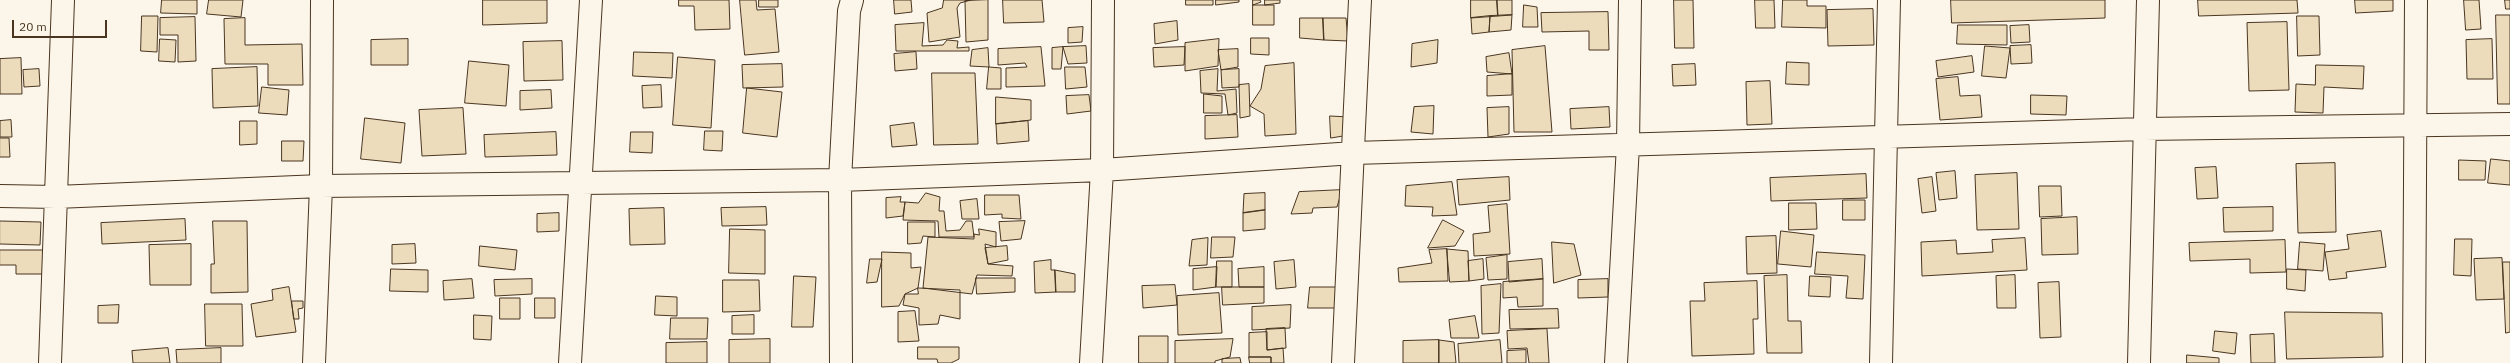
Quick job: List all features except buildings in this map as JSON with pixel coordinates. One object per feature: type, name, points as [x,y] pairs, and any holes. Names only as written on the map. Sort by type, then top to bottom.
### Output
[{"type":"street","points":[[50,363],[63,0]]},
{"type":"street","points":[[314,363],[321,186],[322,0]]},
{"type":"street","points":[[570,363],[591,0]]},
{"type":"street","points":[[841,363],[840,180],[849,11],[852,0]]},
{"type":"street","points":[[1091,363],[1102,170],[1103,0]]},
{"type":"street","points":[[1343,363],[1360,0]]},
{"type":"street","points":[[1616,363],[1628,145],[1630,0]]},
{"type":"street","points":[[1881,363],[1884,138],[1889,0]]},
{"type":"street","points":[[2139,363],[2148,0]]},
{"type":"street","points":[[2414,363],[2416,0]]},
{"type":"street","points":[[0,196],[56,197],[321,186],[840,180],[1102,170],[1354,153],[2144,129],[2416,124],[2510,124]]}]
